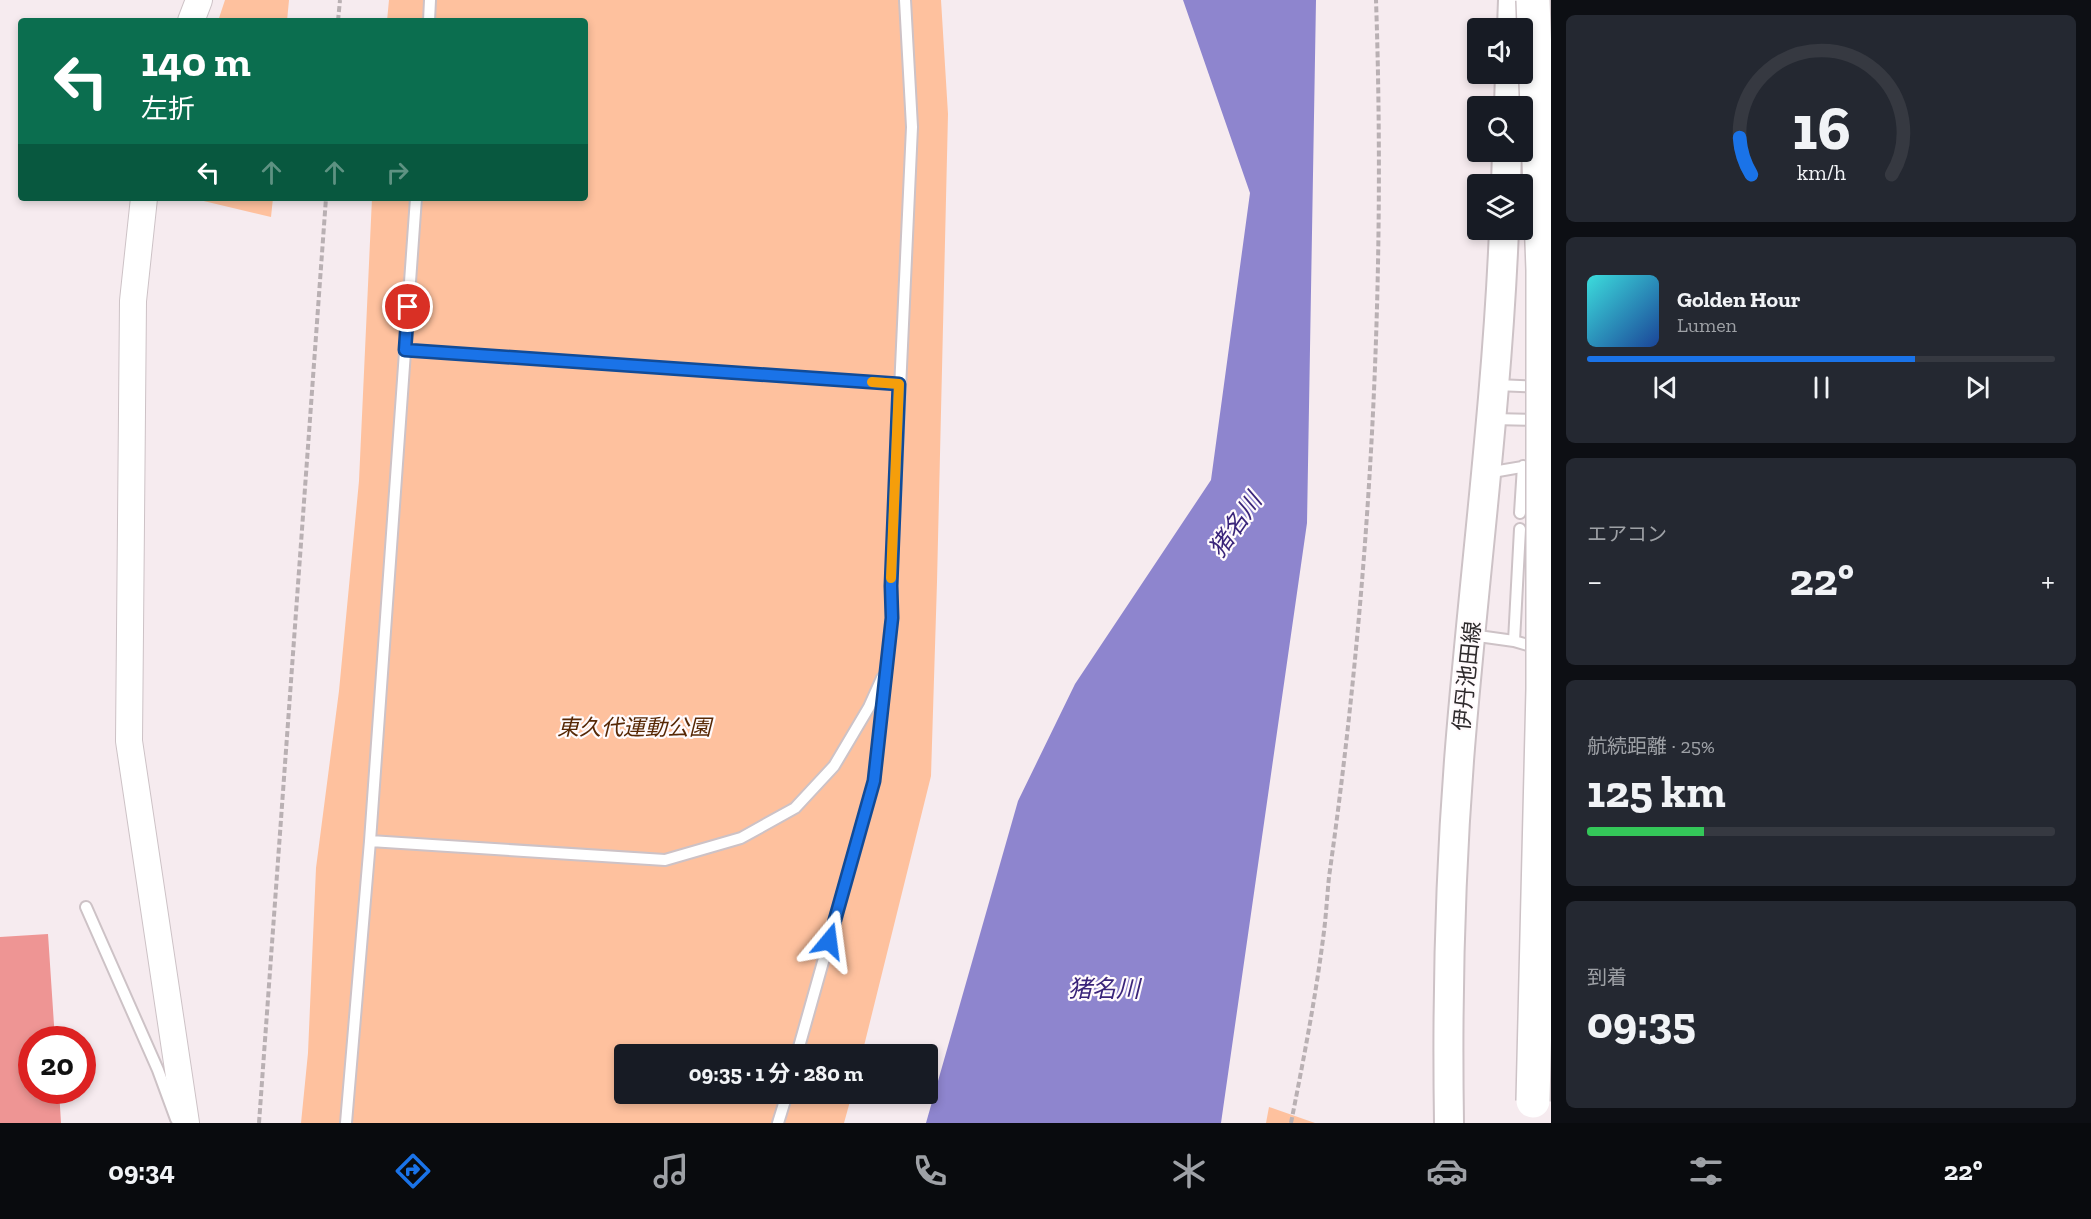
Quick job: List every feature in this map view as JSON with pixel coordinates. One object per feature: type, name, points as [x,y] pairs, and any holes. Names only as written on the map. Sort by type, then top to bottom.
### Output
[{"type":"highway","points":[[1533,0],[1543,270],[1543,689],[1533,1101]]},
{"type":"main road","points":[[1512,18],[1513,0]]},
{"type":"main road","name":"伊丹池田線","points":[[1449,1123],[1449,930],[1452,865],[1460,749],[1495,385],[1503,240]]},
{"type":"street","points":[[192,18],[199,0]]},
{"type":"street","points":[[144,201],[133,301],[129,741],[186,1123]]},
{"type":"lane","points":[[429,18],[430,0]]},
{"type":"lane","points":[[800,1044],[874,781],[892,618],[891,586],[899,384],[912,127],[905,0]]},
{"type":"lane","points":[[346,1123],[370,842],[416,201]]},
{"type":"lane","points":[[405,350],[899,384]]},
{"type":"lane","points":[[1495,385],[1551,388]]},
{"type":"lane","points":[[1492,419],[1551,421]]},
{"type":"lane","points":[[1487,473],[1551,463]]},
{"type":"lane","points":[[1520,513],[1523,466]]},
{"type":"lane","points":[[1514,641],[1520,529]]},
{"type":"lane","points":[[1471,635],[1514,641],[1551,652]]},
{"type":"lane","points":[[370,842],[665,860],[741,838],[795,808],[834,766],[869,706],[886,668]]},
{"type":"lane","points":[[86,907],[158,1070],[177,1123]]},
{"type":"lane","points":[[778,1123],[784,1104]]},
{"type":"path","points":[[338,18],[340,0]]},
{"type":"path","points":[[1291,1123],[1323,939],[1358,634],[1368,488],[1377,293],[1378,57],[1376,0]]},
{"type":"path","points":[[259,1123],[326,201]]},
{"type":"green space","points":[[225,0],[289,0],[287,18],[219,18]]},
{"type":"green space","name":"東久代運動公園","points":[[389,0],[941,0],[948,114],[931,776],[864,1044],[614,1044],[614,1104],[849,1104],[844,1123],[301,1123],[308,1053],[316,868],[339,691],[359,481],[372,201],[588,201],[588,18],[387,18]]},
{"type":"green space","points":[[204,201],[273,201],[271,217]]},
{"type":"green space","points":[[1269,1107],[1315,1123],[1266,1123]]},
{"type":"water","name":"猪名川","points":[[1183,0],[1316,0],[1307,523],[1221,1123],[926,1123],[931,1104],[938,1104],[938,1081],[1018,801],[1075,684],[1211,480],[1250,193]]},
{"type":"building","points":[[48,934],[54,1026],[18,1026],[18,1104],[60,1104],[61,1123],[0,1123],[0,937]]},
{"type":"slow traffic","points":[[872,382],[899,384],[891,578]]},
{"type":"route","points":[[408,307],[405,350],[899,384],[891,586],[892,618],[874,781],[829,941]]}]
